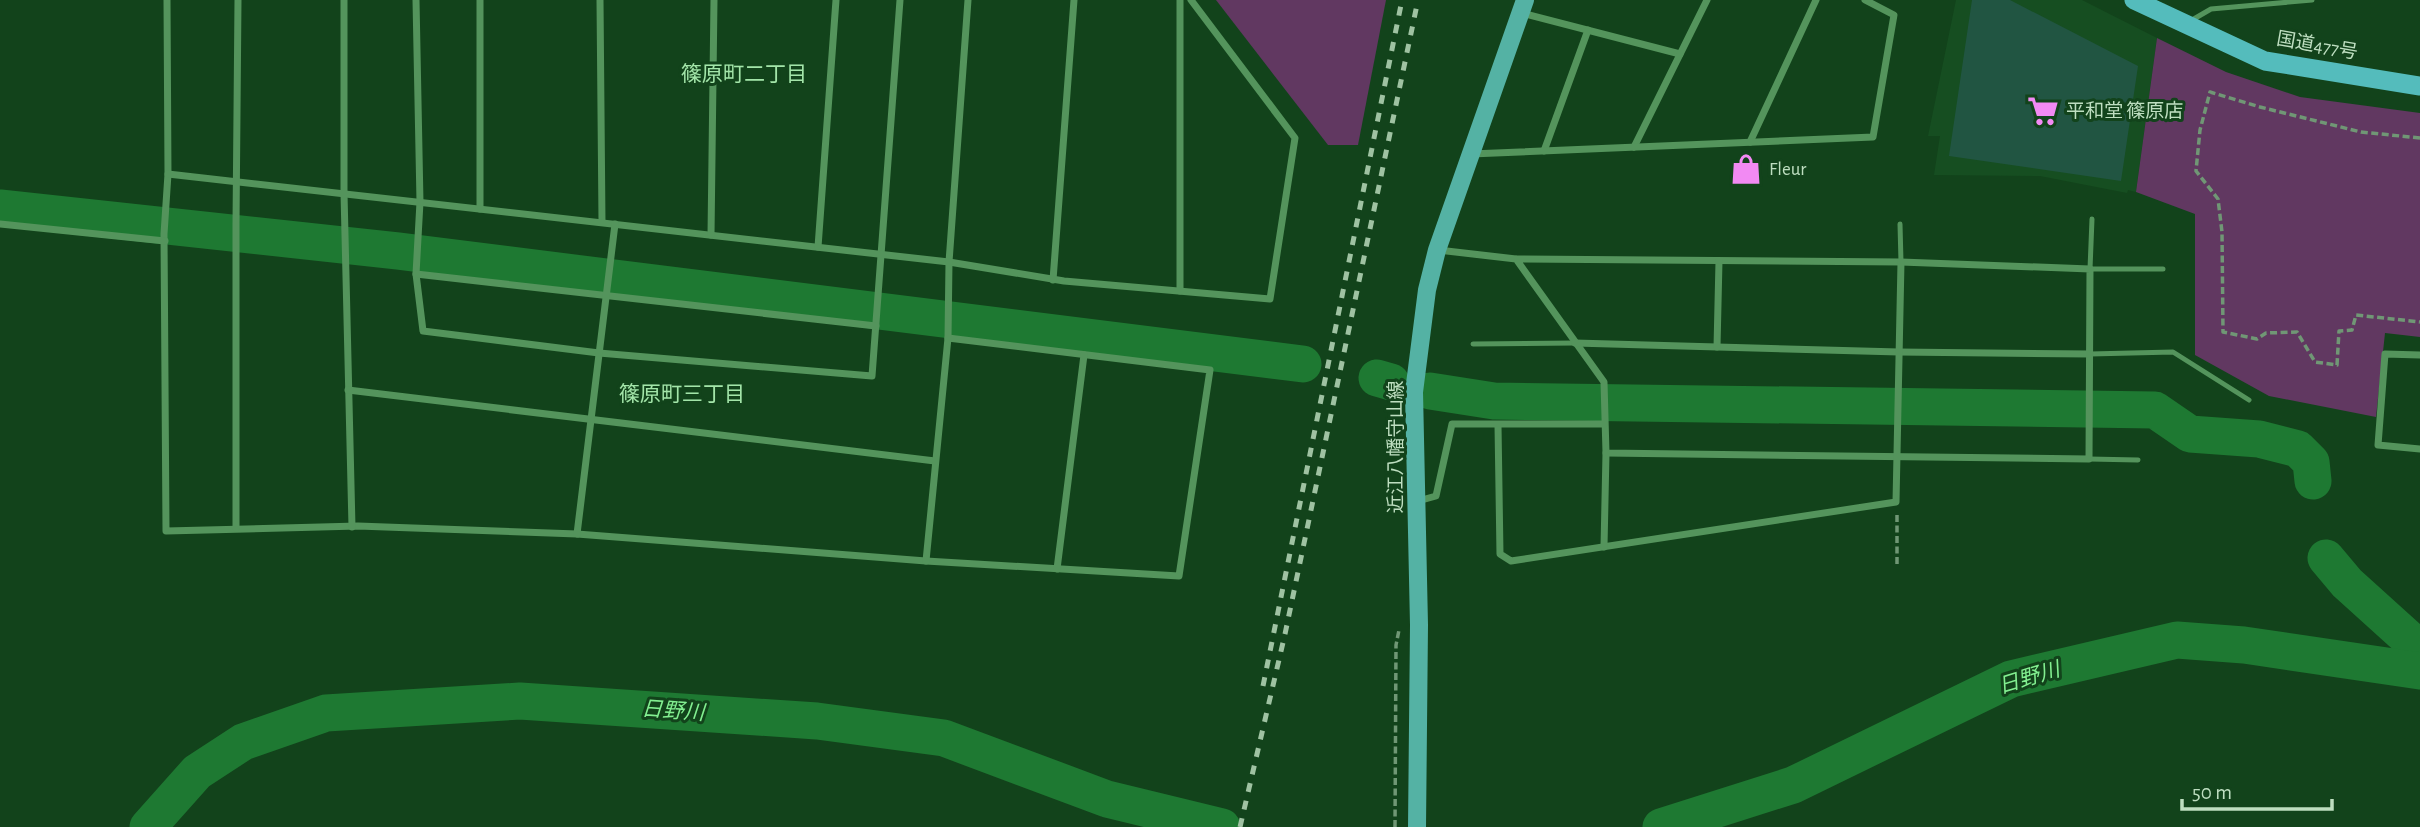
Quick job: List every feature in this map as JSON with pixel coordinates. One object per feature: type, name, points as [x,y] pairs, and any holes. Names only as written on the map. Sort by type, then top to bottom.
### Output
[{"type":"highway","name":"国道477号","points":[[2134,0],[2265,61],[2420,86]]},
{"type":"main road","name":"近江八幡守山線","points":[[1418,827],[1414,392],[1427,290],[1437,250],[1523,6]]},
{"type":"street","points":[[167,0],[166,531],[352,527],[577,534],[926,561],[1180,576],[1210,370],[948,338]]},
{"type":"street","points":[[236,528],[238,0]]},
{"type":"street","points":[[344,0],[344,193],[352,527]]},
{"type":"street","points":[[416,0],[420,202],[416,274],[424,331],[599,353],[873,376],[900,0]]},
{"type":"street","points":[[480,0],[480,209]]},
{"type":"street","points":[[600,0],[602,222]]},
{"type":"street","points":[[711,235],[714,0]]},
{"type":"street","points":[[818,247],[836,0]]},
{"type":"street","points":[[926,561],[948,338],[949,262],[968,0]]},
{"type":"street","points":[[1053,280],[1074,0]]},
{"type":"street","points":[[1180,0],[1180,291]]},
{"type":"street","points":[[168,174],[949,262],[1053,280],[1270,299],[1295,138],[1191,0]]},
{"type":"street","points":[[1634,147],[1707,0]]},
{"type":"street","points":[[1750,142],[1815,0]]},
{"type":"street","points":[[1471,154],[1873,137],[1894,15],[1865,0]]},
{"type":"street","points":[[1523,6],[1588,30],[1680,54]]},
{"type":"street","points":[[1544,151],[1588,30]]},
{"type":"street","points":[[0,224],[165,237]]},
{"type":"street","points":[[577,534],[615,224]]},
{"type":"street","points":[[1437,250],[1516,259],[1901,262],[2090,268],[2089,459],[1606,453]]},
{"type":"street","points":[[1516,259],[1604,382],[1604,547]]},
{"type":"street","points":[[1717,348],[1718,261]]},
{"type":"street","points":[[1498,425],[1500,554],[1511,561],[1896,502],[1901,262]]},
{"type":"street","points":[[416,274],[876,323]]},
{"type":"street","points":[[1575,343],[2090,354]]},
{"type":"street","points":[[2420,355],[2385,354],[2378,445],[2420,449]]},
{"type":"street","points":[[1057,569],[1084,355]]},
{"type":"street","points":[[348,390],[935,461]]},
{"type":"street","points":[[1417,502],[1436,496],[1452,424],[1604,424]]},
{"type":"lane","points":[[2186,24],[2211,9],[2312,0]]},
{"type":"lane","points":[[2092,219],[2090,268],[2163,269]]},
{"type":"lane","points":[[1900,223],[1901,262]]},
{"type":"lane","points":[[1473,344],[1575,343]]},
{"type":"lane","points":[[2090,354],[2173,352],[2249,400]]},
{"type":"lane","points":[[2089,459],[2138,460]]},
{"type":"path","points":[[2420,138],[2361,132],[2210,92],[2200,130],[2196,171],[2218,199],[2222,232],[2223,332],[2257,339],[2266,333],[2297,332],[2315,362],[2337,365],[2339,331],[2352,330],[2356,315],[2420,322]]},
{"type":"path","points":[[1897,514],[1897,565]]},
{"type":"path","points":[[1395,827],[1396,645]]},
{"type":"shaded area","points":[[1216,0],[1386,0],[1358,145],[1328,145]]},
{"type":"shaded area","name":"平和堂 篠原店","points":[[1956,0],[2082,0],[2157,38],[2136,192],[2128,190],[2127,193],[2040,176],[1934,175],[1940,136],[1928,136]]},
{"type":"shaded area","points":[[2157,38],[2226,72],[2300,97],[2420,113],[2420,337],[2385,333],[2376,417],[2269,396],[2195,355],[2195,214],[2136,192]]},
{"type":"building","name":"平和堂 篠原店","points":[[1972,0],[2010,0],[2138,66],[2121,181],[1949,156]]},
{"type":"waterway","points":[[0,208],[398,251],[1303,364]]},
{"type":"waterway","points":[[1377,378],[1391,382]]},
{"type":"waterway","points":[[1430,391],[1494,401],[2155,410],[2190,434],[2259,439],[2298,449],[2311,462],[2313,481]]},
{"type":"waterway","points":[[2326,558],[2347,583],[2420,649]]},
{"type":"waterway","name":"日野川","points":[[1661,827],[1793,785],[2011,679],[2177,640],[2244,645],[2420,671]]},
{"type":"waterway","name":"日野川","points":[[148,827],[197,772],[243,742],[326,713],[520,701],[817,721],[944,738],[1107,799],[1222,827]]},
{"type":"railway","points":[[1263,686],[1402,0]]},
{"type":"railway","points":[[1240,827],[1285,634],[1418,0]]},
{"type":"place","name":"平和堂 篠原店","points":[[2043,111]]},
{"type":"place","name":"Fleur","points":[[1746,169]]},
{"type":"district","name":"篠原町二丁目","points":[[744,74]]},
{"type":"district","name":"篠原町三丁目","points":[[682,394]]}]
